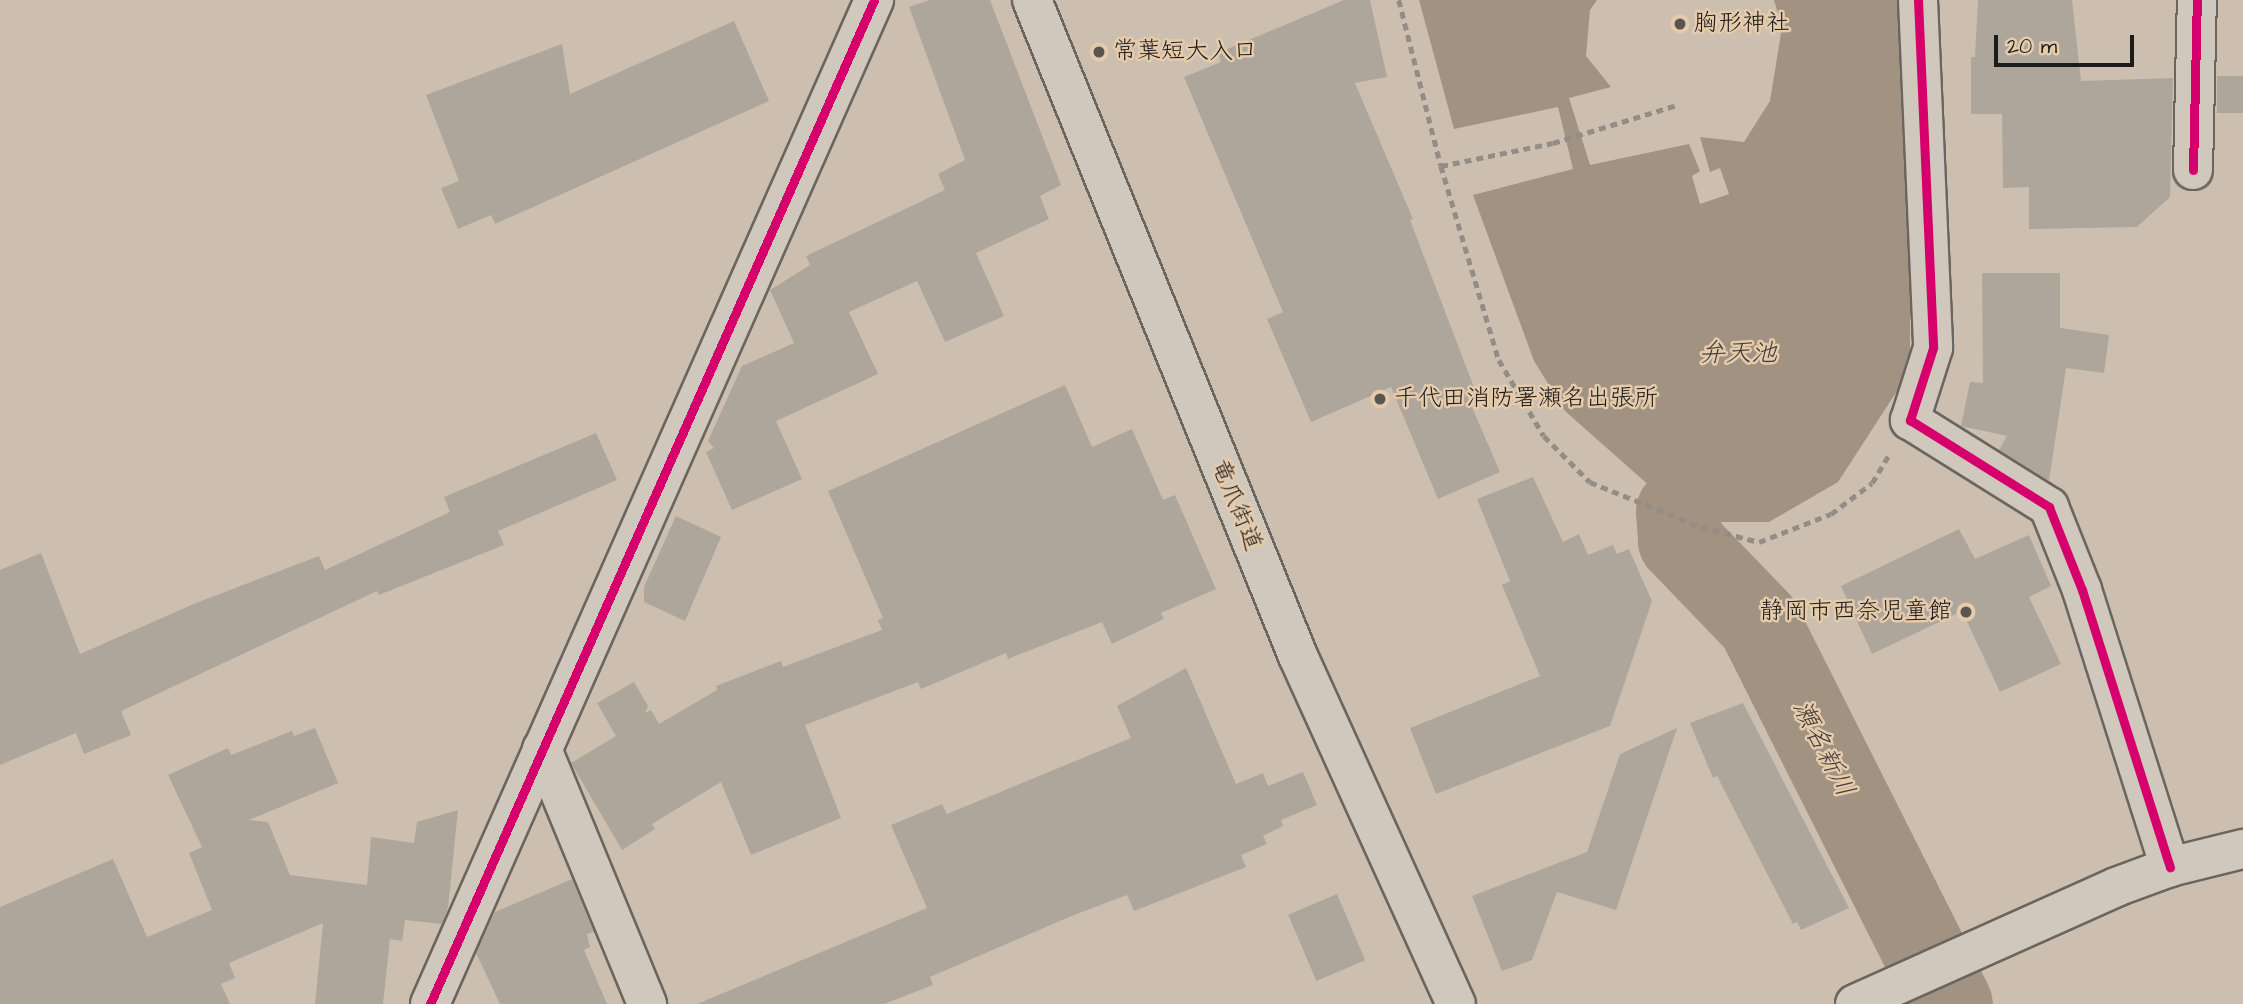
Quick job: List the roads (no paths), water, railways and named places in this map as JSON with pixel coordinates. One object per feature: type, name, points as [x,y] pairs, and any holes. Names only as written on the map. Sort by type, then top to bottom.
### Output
[{"type":"street","points":[[430,1004],[874,0]]},
{"type":"street","name":"竜爪街道","points":[[1032,0],[1298,656],[1456,1004]]},
{"type":"street","points":[[1918,0],[1933,348],[1910,420],[2049,506],[2082,590],[2170,867]]},
{"type":"street","points":[[2193,170],[2197,0]]},
{"type":"street","points":[[542,750],[647,1004]]},
{"type":"street","points":[[1855,1004],[2170,867],[2243,849]]},
{"type":"water","name":"弁天池","points":[[1419,0],[1597,0],[1590,10],[1586,56],[1611,87],[1569,98],[1590,165],[1689,144],[1700,171],[1692,176],[1700,204],[1729,194],[1720,168],[1710,172],[1700,137],[1744,142],[1770,101],[1782,27],[1774,0],[1910,0],[1910,371],[1838,482],[1769,522],[1715,522],[1678,511],[1565,411],[1534,361],[1473,195],[1573,169],[1558,107],[1454,129]]},
{"type":"waterway","name":"瀬名新川","points":[[1678,511],[1680,541],[1759,623],[1951,1004]]},
{"type":"place","name":"胸形神社","points":[[1680,24]]},
{"type":"place","name":"常葉短大入口","points":[[1099,52]]},
{"type":"place","name":"千代田消防署瀬名出張所","points":[[1380,399]]},
{"type":"place","name":"静岡市西奈児童館","points":[[1966,612]]}]
